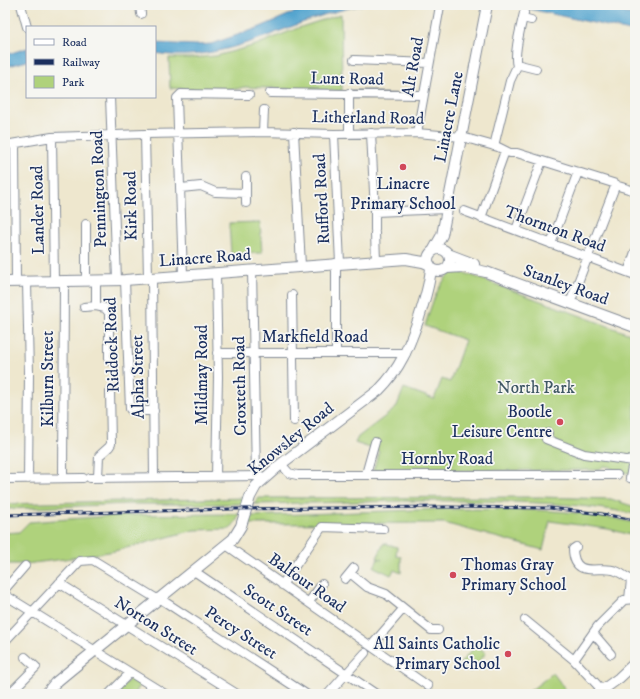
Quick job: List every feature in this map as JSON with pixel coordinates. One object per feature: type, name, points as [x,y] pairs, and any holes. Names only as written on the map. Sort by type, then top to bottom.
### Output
[{"type":"main road","name":"Linacre Lane","points":[[432,252],[442,234],[462,137],[486,6]]},
{"type":"main road","name":"Linacre Lane","points":[[442,234],[448,253]]},
{"type":"main road","points":[[440,250],[448,253],[450,260],[445,269],[436,270],[431,266],[429,260],[432,252],[440,250]]},
{"type":"main road","name":"Linacre Road","points":[[406,259],[432,252]]},
{"type":"main road","name":"Stanley Road","points":[[448,253],[477,265],[486,272]]},
{"type":"main road","name":"Linacre Road","points":[[5,282],[121,280],[406,259],[420,261],[431,266]]},
{"type":"main road","name":"Knowsley Road","points":[[46,694],[55,683],[94,650],[226,545],[239,530],[252,493],[256,486],[281,464],[379,390],[395,372],[406,353],[429,287],[431,266]]},
{"type":"main road","name":"Stanley Road","points":[[445,269],[463,267],[486,272],[635,327]]},
{"type":"main road","name":"Knowsley Road","points":[[429,287],[445,269]]},
{"type":"main road","points":[[600,692],[619,678],[635,663]]},
{"type":"street","points":[[21,5],[27,26]]},
{"type":"street","points":[[140,5],[141,14]]},
{"type":"street","name":"Alt Road","points":[[416,133],[440,6]]},
{"type":"street","points":[[494,146],[510,81],[517,66],[516,54],[526,17]]},
{"type":"street","points":[[354,60],[429,63]]},
{"type":"street","points":[[517,66],[536,69]]},
{"type":"street","name":"Lunt Road","points":[[270,93],[423,95]]},
{"type":"street","points":[[349,93],[349,134]]},
{"type":"street","points":[[184,276],[177,98],[181,94],[249,95]]},
{"type":"street","name":"Pennington Road","points":[[110,98],[121,280]]},
{"type":"street","points":[[263,132],[264,110]]},
{"type":"street","name":"Litherland Road","points":[[5,145],[52,138],[145,134],[263,132],[334,134],[416,133],[462,137],[635,191]]},
{"type":"street","points":[[294,132],[302,266]]},
{"type":"street","points":[[371,133],[376,261]]},
{"type":"street","name":"Kirk Road","points":[[145,134],[150,278]]},
{"type":"street","name":"Rufford Road","points":[[334,134],[338,263],[336,276],[336,352]]},
{"type":"street","name":"Lander Road","points":[[52,138],[59,281]]},
{"type":"street","points":[[15,144],[16,281]]},
{"type":"street","points":[[481,218],[505,151]]},
{"type":"street","points":[[516,230],[542,161]]},
{"type":"street","points":[[551,244],[578,172]]},
{"type":"street","points":[[246,177],[246,203]]},
{"type":"street","points":[[570,303],[615,184]]},
{"type":"street","points":[[181,188],[202,186],[215,192],[246,193]]},
{"type":"street","points":[[375,212],[447,209]]},
{"type":"street","name":"Thornton Road","points":[[464,211],[631,273]]},
{"type":"street","points":[[86,224],[91,281],[96,306]]},
{"type":"street","points":[[631,273],[635,252]]},
{"type":"street","name":"Croxteth Road","points":[[252,270],[256,475]]},
{"type":"street","name":"Mildmay Road","points":[[216,273],[221,353],[216,476]]},
{"type":"street","name":"Alpha Street","points":[[150,278],[154,411],[154,477]]},
{"type":"street","name":"Riddock Road","points":[[121,280],[130,409],[132,411],[154,411]]},
{"type":"street","name":"Kilburn Street","points":[[59,281],[63,478]]},
{"type":"street","points":[[27,282],[30,374],[28,479]]},
{"type":"street","points":[[292,295],[294,421]]},
{"type":"street","points":[[84,307],[96,306],[105,308],[109,313],[109,358],[100,355]]},
{"type":"street","name":"Markfield Road","points":[[221,353],[406,353]]},
{"type":"street","points":[[90,478],[99,456],[111,444],[108,396]]},
{"type":"street","points":[[548,433],[546,439],[584,454],[633,461],[632,479]]},
{"type":"street","points":[[366,474],[375,442]]},
{"type":"street","name":"Hornby Road","points":[[281,464],[289,473],[297,475],[616,475]]},
{"type":"street","points":[[5,479],[268,476]]},
{"type":"street","points":[[282,584],[322,527],[383,529]]},
{"type":"street","name":"Balfour Road","points":[[226,545],[309,602],[391,666],[428,686]]},
{"type":"street","points":[[574,660],[593,633],[624,600],[632,599],[633,581],[616,571],[590,570],[583,568],[576,563],[573,556],[573,549],[576,547]]},
{"type":"street","name":"Percy Street","points":[[59,583],[80,561],[93,560],[158,598],[306,694]]},
{"type":"street","points":[[5,589],[25,566]]},
{"type":"street","name":"Scott Street","points":[[194,571],[376,694]]},
{"type":"street","points":[[350,574],[367,587],[386,594],[431,630],[438,630]]},
{"type":"street","points":[[5,641],[59,583]]},
{"type":"street","name":"Norton Street","points":[[59,583],[238,694]]},
{"type":"street","points":[[309,602],[322,584]]},
{"type":"street","points":[[5,595],[165,694]]},
{"type":"street","points":[[328,694],[403,609]]},
{"type":"street","points":[[525,620],[574,660],[600,692]]},
{"type":"street","points":[[593,633],[611,654]]},
{"type":"street","points":[[9,694],[36,667],[25,657]]},
{"type":"street","points":[[109,694],[130,672]]},
{"type":"green space","points":[[341,14],[342,91],[244,87],[237,89],[202,90],[170,88],[169,58],[216,56],[256,45],[298,28]]},
{"type":"green space","points":[[260,222],[262,253],[231,254],[229,223]]},
{"type":"green space","name":"North Park","points":[[458,272],[468,274],[635,336],[635,474],[615,471],[610,467],[604,466],[598,470],[373,471],[379,451],[355,443],[358,437],[396,408],[404,388],[434,399],[442,379],[450,382],[465,340],[425,326],[432,304],[441,285],[450,273]]},
{"type":"green space","points":[[540,497],[611,499],[635,507],[635,514],[573,505],[511,502],[416,501],[254,504],[259,498]]},
{"type":"green space","points":[[244,498],[243,504],[128,504],[5,509],[5,504]]},
{"type":"green space","points":[[444,509],[540,510],[588,514],[635,523],[635,536],[608,529],[550,521],[543,550],[444,523],[248,524],[250,516]]},
{"type":"green space","points":[[239,514],[237,520],[230,529],[194,530],[115,551],[26,564],[5,564],[5,533],[19,532],[29,522],[123,515]]},
{"type":"green space","points":[[384,543],[397,547],[396,556],[401,557],[401,573],[394,570],[391,575],[374,567],[378,559],[382,560],[377,558]]},
{"type":"green space","points":[[476,645],[486,653],[470,672],[460,664]]},
{"type":"green space","points":[[553,673],[569,694],[526,694]]},
{"type":"green space","points":[[131,678],[140,685],[135,694],[115,694]]},
{"type":"water","points":[[316,5],[362,5],[324,15],[255,40],[216,51],[175,55],[156,53],[156,43],[196,45],[211,44],[258,28],[295,12]]},
{"type":"water","points":[[511,5],[587,5],[635,15],[635,32]]},
{"type":"water","points":[[26,48],[26,61],[5,67],[5,55]]},
{"type":"railway","points":[[5,515],[231,509],[446,507],[550,508],[602,514],[635,520]]},
{"type":"place","name":"Linacre Primary School","points":[[403,167]]},
{"type":"place","name":"Bootle Leisure Centre","points":[[560,422]]},
{"type":"place","name":"Thomas Gray Primary School","points":[[453,575]]},
{"type":"place","name":"All Saints Catholic Primary School","points":[[508,654]]}]
